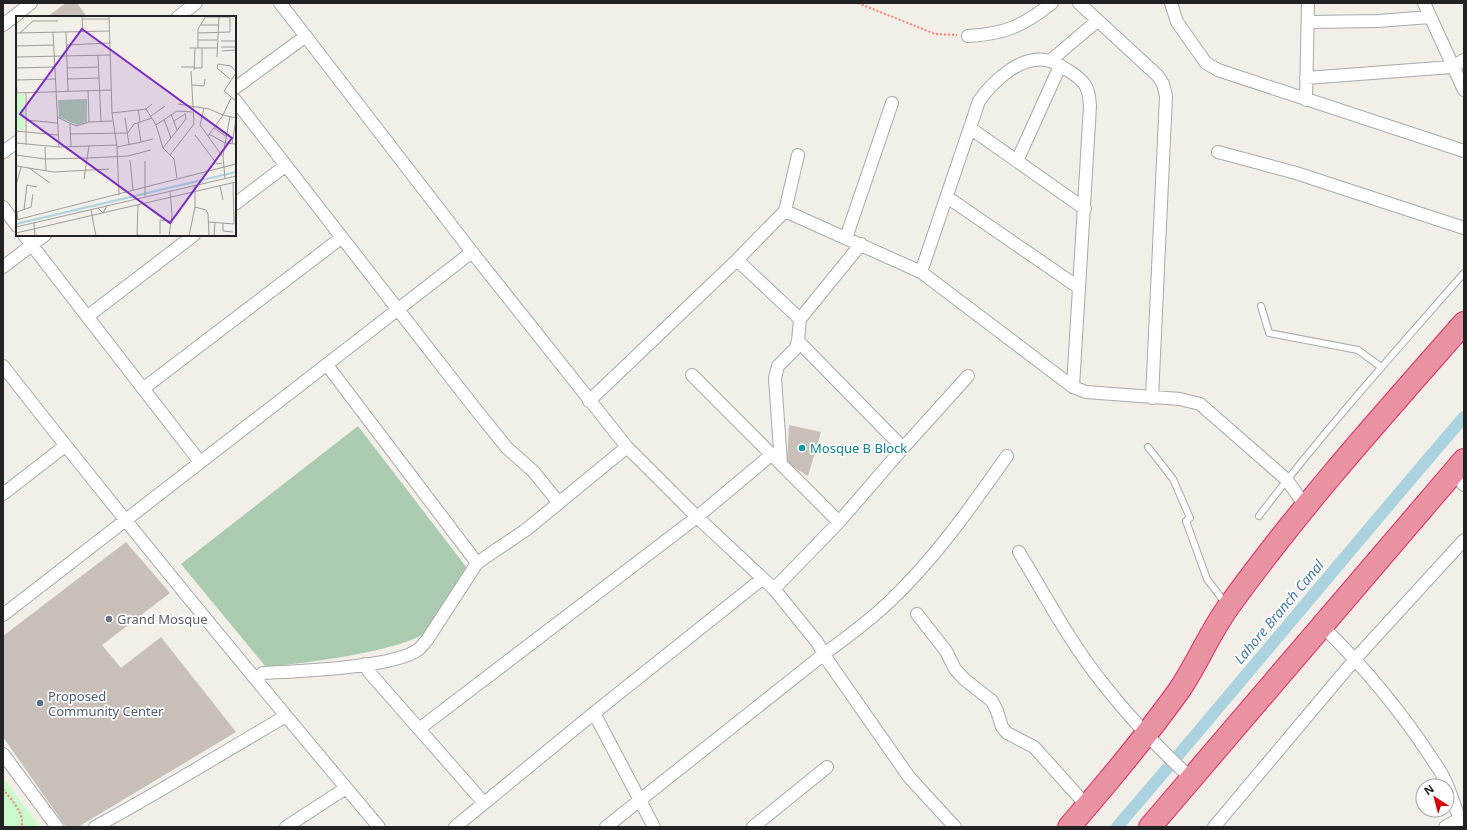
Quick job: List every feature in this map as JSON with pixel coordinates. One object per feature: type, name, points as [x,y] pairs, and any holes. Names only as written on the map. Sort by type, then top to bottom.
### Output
[{"type":"highway","points":[[1069,827],[1087,806],[1153,741],[1202,648],[1228,606],[1306,507],[1464,323]]},
{"type":"highway","points":[[1150,827],[1186,773],[1460,473]]},
{"type":"street","points":[[3,25],[16,7],[31,3]]},
{"type":"street","points":[[179,16],[196,3]]},
{"type":"street","points":[[280,3],[589,401],[627,447],[697,517],[774,589],[817,642],[909,777],[955,827]]},
{"type":"street","points":[[968,36],[990,35],[1011,30],[1039,13],[1052,3]]},
{"type":"street","points":[[1079,3],[1158,76],[1163,84],[1166,96],[1152,398]]},
{"type":"street","points":[[1171,3],[1177,22],[1206,63],[1218,70],[1464,151]]},
{"type":"street","points":[[1306,100],[1308,3]]},
{"type":"street","points":[[1424,3],[1452,67],[1464,90]]},
{"type":"street","points":[[1308,22],[1378,21],[1430,17]]},
{"type":"street","points":[[1017,161],[1055,64],[1097,21]]},
{"type":"street","points":[[236,87],[306,36]]},
{"type":"street","points":[[1306,78],[1452,67],[1464,60]]},
{"type":"street","points":[[921,272],[979,102],[991,85],[1002,75],[1027,62],[1055,64],[1076,76],[1089,92],[1085,209],[1078,287],[1073,387]]},
{"type":"street","points":[[236,101],[397,310],[507,448],[533,471],[559,503]]},
{"type":"street","points":[[846,238],[892,103]]},
{"type":"street","points":[[970,128],[1085,209]]},
{"type":"street","points":[[3,152],[16,143]]},
{"type":"street","points":[[1218,152],[1296,173],[1464,228]]},
{"type":"street","points":[[589,401],[737,260],[785,211],[798,155]]},
{"type":"street","points":[[236,203],[285,166]]},
{"type":"street","points":[[947,197],[1078,287]]},
{"type":"street","points":[[3,207],[16,225]]},
{"type":"street","points":[[785,211],[921,272],[1073,387],[1086,392],[1180,399],[1200,404],[1287,480],[1306,507]]},
{"type":"street","points":[[25,236],[200,462]]},
{"type":"street","points":[[3,267],[44,236]]},
{"type":"street","points":[[88,316],[193,236]]},
{"type":"street","points":[[144,388],[341,238]]},
{"type":"street","points":[[781,464],[775,374],[778,366],[795,349],[798,341],[800,319],[861,244]]},
{"type":"street","points":[[3,615],[472,252]]},
{"type":"street","points":[[737,260],[800,319]]},
{"type":"street","points":[[798,341],[903,448]]},
{"type":"street","points":[[327,365],[477,563]]},
{"type":"street","points":[[5,372],[286,716],[379,827]]},
{"type":"street","points":[[692,375],[839,522]]},
{"type":"street","points":[[774,589],[839,522],[968,376]]},
{"type":"street","points":[[3,494],[65,446]]},
{"type":"street","points":[[256,679],[263,673],[366,664],[388,660],[418,649],[427,640],[477,563],[559,503],[627,447]]},
{"type":"street","points":[[419,729],[697,517],[771,455]]},
{"type":"street","points":[[606,827],[824,654],[849,637],[888,603],[909,581],[973,504],[1007,456]]},
{"type":"street","points":[[1214,827],[1356,658],[1464,540]]},
{"type":"street","points":[[1019,552],[1071,638],[1104,685],[1153,741],[1186,773]]},
{"type":"street","points":[[454,827],[762,579]]},
{"type":"street","points":[[917,614],[941,644],[964,679],[992,701],[1002,727],[1007,733],[1034,747],[1087,806]]},
{"type":"street","points":[[1322,625],[1356,658],[1392,702],[1441,772],[1462,823],[1445,827]]},
{"type":"street","points":[[366,664],[369,672],[484,803]]},
{"type":"street","points":[[594,713],[654,827]]},
{"type":"street","points":[[95,827],[161,791],[223,752],[286,716]]},
{"type":"street","points":[[3,754],[57,827]]},
{"type":"street","points":[[753,827],[827,767]]},
{"type":"street","points":[[286,827],[346,788]]},
{"type":"lane","points":[[1259,516],[1381,367],[1464,273]]},
{"type":"lane","points":[[1261,306],[1269,333],[1358,350],[1381,367]]},
{"type":"lane","points":[[1148,447],[1173,479],[1190,518],[1186,521],[1207,579],[1228,606]]},
{"type":"path","points":[[858,3],[935,34],[968,36]]},
{"type":"path","points":[[3,789],[22,815],[23,821],[21,827]]},
{"type":"green space","points":[[358,426],[467,568],[428,630],[417,637],[399,644],[352,655],[326,660],[266,667],[181,564]]},
{"type":"green space","points":[[3,778],[40,827],[3,827]]},
{"type":"building","points":[[66,3],[77,3],[86,16],[48,16]]},
{"type":"building","name":"Mosque B Block","points":[[789,425],[821,432],[808,476],[787,463]]},
{"type":"building","points":[[126,542],[170,593],[102,645],[121,668],[161,637],[236,732],[78,827],[66,827],[3,737],[3,636]]},
{"type":"waterway","name":"Lahore Branch Canal","points":[[1117,827],[1464,417]]},
{"type":"place","name":"Mosque B Block","points":[[802,448]]},
{"type":"place","name":"Grand Mosque","points":[[109,619]]},
{"type":"place","name":"Proposed Community Center","points":[[40,703]]}]
